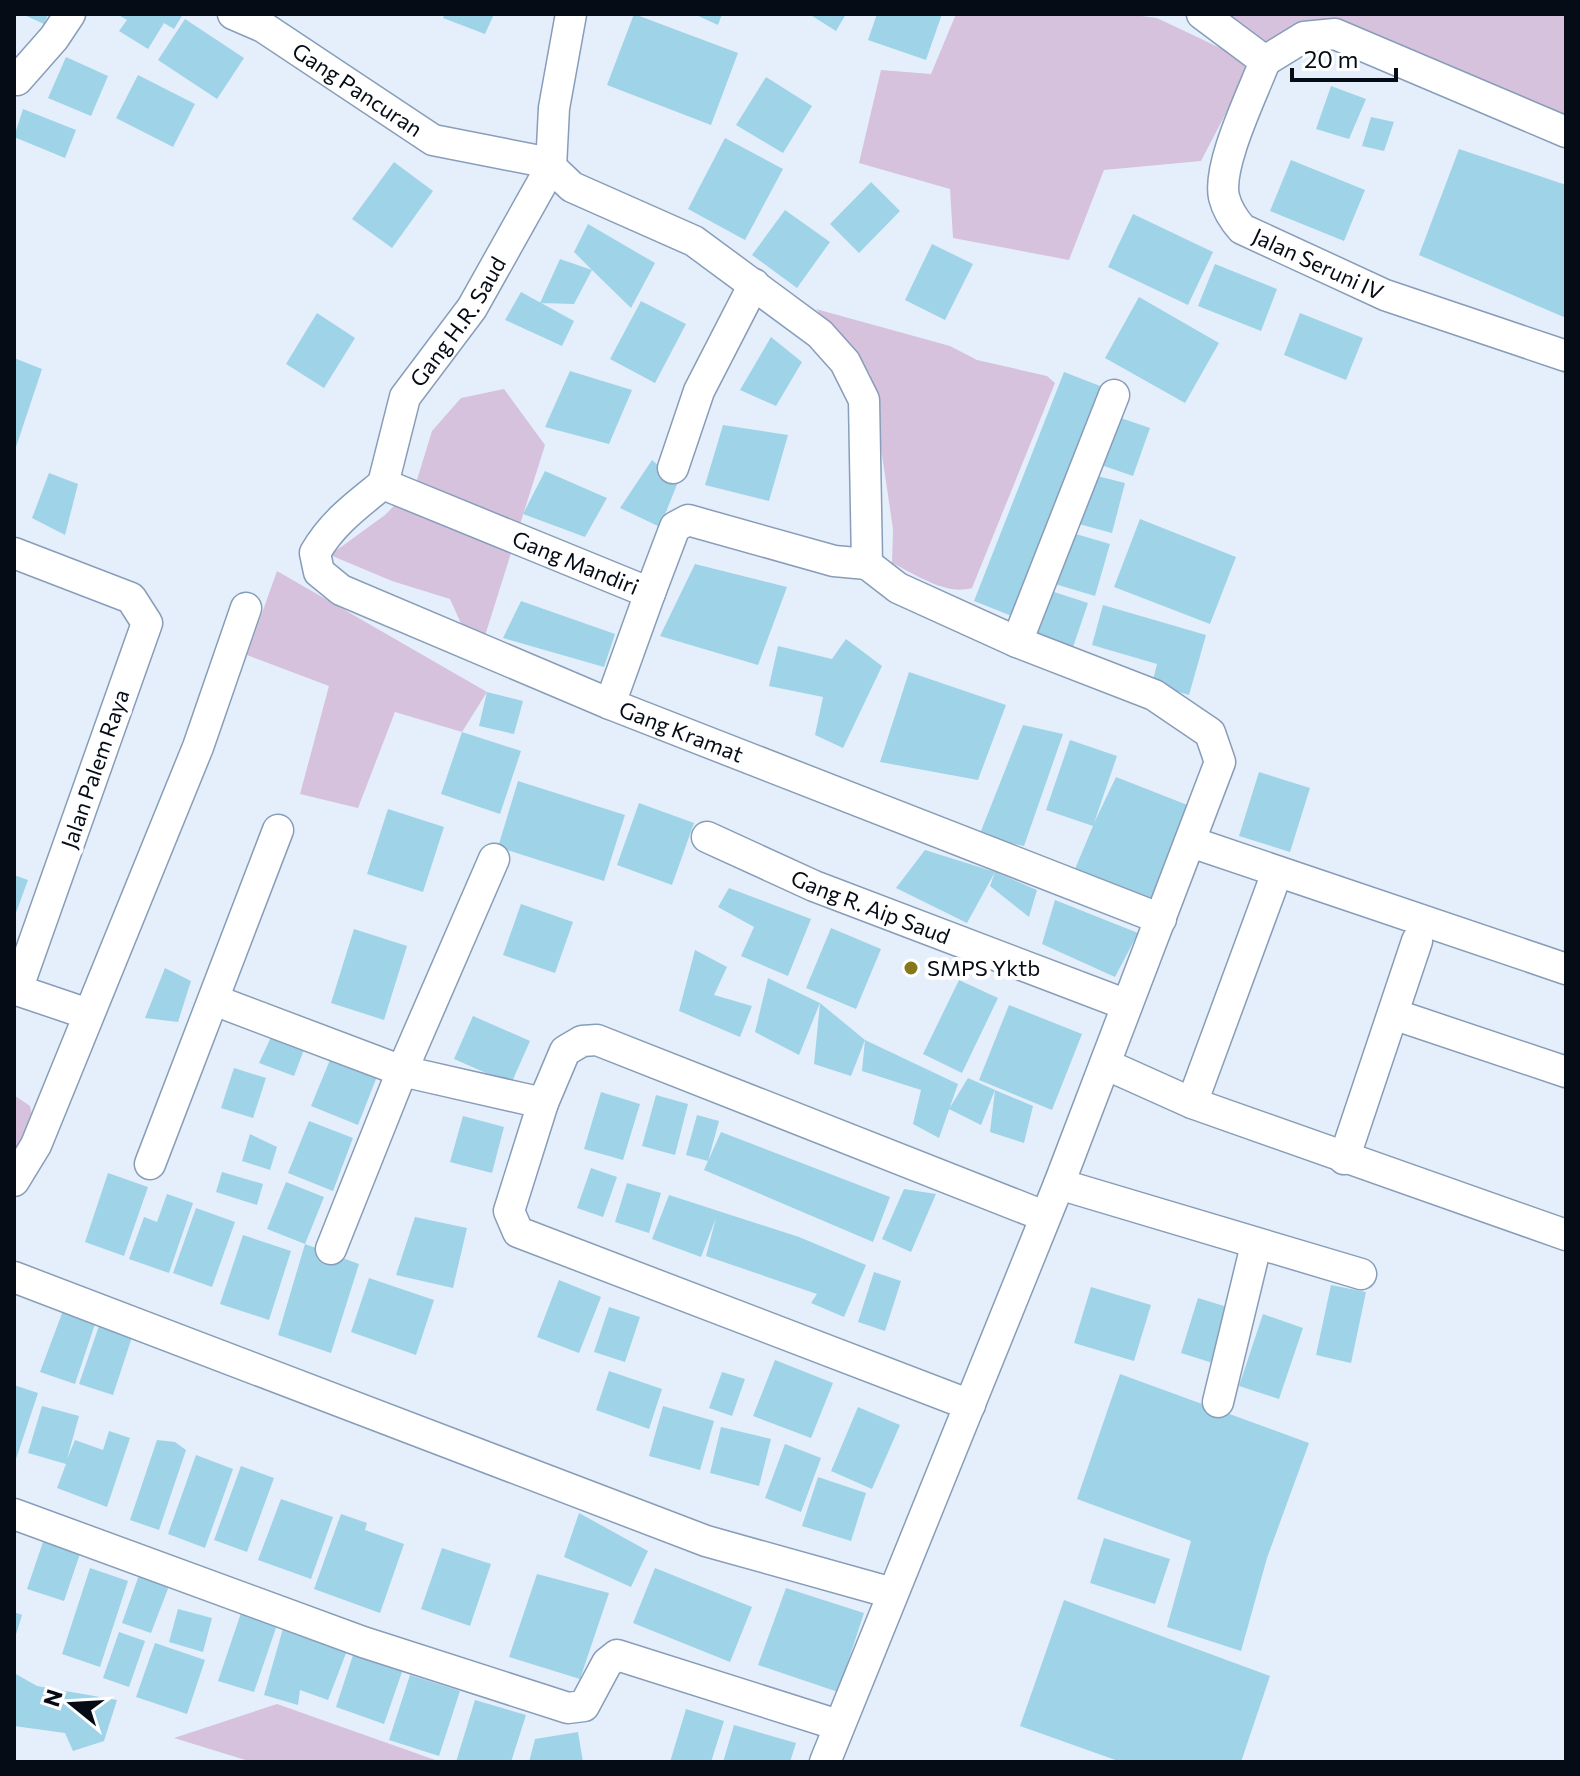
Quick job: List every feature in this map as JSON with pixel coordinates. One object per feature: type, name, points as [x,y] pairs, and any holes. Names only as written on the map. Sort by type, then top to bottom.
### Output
[{"type":"street","points":[[17,80],[70,14]]},
{"type":"street","name":"Gang Pancuran","points":[[233,14],[263,27],[433,140],[550,165]]},
{"type":"street","points":[[571,14],[554,108],[550,165],[572,187],[694,241],[820,334],[845,362],[864,400],[867,564],[898,588],[1017,642],[1154,695],[1210,733],[1220,762],[1059,1184],[825,1762]]},
{"type":"street","points":[[1202,14],[1265,61],[1304,37],[1335,34],[1566,132]]},
{"type":"street","name":"Jalan Seruni IV","points":[[1265,61],[1226,167],[1223,195],[1232,217],[1242,229],[1385,295],[1566,356]]},
{"type":"street","name":"Gang H.R. Saud","points":[[383,484],[405,397],[472,308],[550,165]]},
{"type":"street","points":[[673,468],[699,391],[754,284]]},
{"type":"street","points":[[1017,642],[1114,395]]},
{"type":"street","name":"Gang Mandiri","points":[[383,484],[650,593],[675,527],[688,520],[834,561],[867,564]]},
{"type":"street","name":"Gang Kramat","points":[[383,484],[325,535],[315,553],[319,572],[341,590],[610,704],[1161,919]]},
{"type":"street","name":"Jalan Palem Raya","points":[[14,553],[131,598],[147,623],[17,990],[88,1014]]},
{"type":"street","points":[[610,704],[650,593]]},
{"type":"street","points":[[14,1181],[36,1145],[198,747],[246,608]]},
{"type":"street","points":[[150,1164],[278,830]]},
{"type":"street","name":"Gang R. Aip Saud","points":[[707,837],[814,886],[1127,1005]]},
{"type":"street","points":[[1191,842],[1566,969]]},
{"type":"street","points":[[331,1249],[402,1071],[494,859]]},
{"type":"street","points":[[1192,1103],[1272,886]]},
{"type":"street","points":[[1344,1159],[1417,941]]},
{"type":"street","points":[[214,1000],[402,1071],[543,1103]]},
{"type":"street","points":[[1393,1014],[1566,1072]]},
{"type":"street","points":[[970,1405],[518,1232],[509,1211],[543,1103],[565,1051],[582,1041],[597,1040],[1044,1216]]},
{"type":"street","points":[[1105,1064],[1192,1103],[1566,1235]]},
{"type":"street","points":[[1059,1184],[1361,1274]]},
{"type":"street","points":[[1218,1402],[1256,1245]]},
{"type":"street","points":[[14,1277],[706,1541],[892,1593]]},
{"type":"street","points":[[14,1514],[363,1642],[568,1708],[584,1706],[607,1663],[617,1655],[838,1725]]},
{"type":"shaded area","points":[[956,14],[1126,14],[1157,18],[1252,63],[1201,161],[1104,170],[1069,260],[953,238],[950,189],[859,163],[881,70],[931,74]]},
{"type":"shaded area","points":[[1202,14],[1566,14],[1566,132],[1335,34],[1265,61]]},
{"type":"shaded area","points":[[816,309],[950,346],[977,360],[1047,376],[1055,383],[972,588],[941,587],[892,563],[893,529],[870,374]]},
{"type":"shaded area","points":[[504,389],[545,445],[484,639],[464,630],[450,599],[392,581],[330,555],[385,515],[416,483],[432,431],[461,398]]},
{"type":"shaded area","points":[[277,571],[487,692],[462,732],[395,712],[358,808],[300,794],[329,686],[247,655]]},
{"type":"shaded area","points":[[14,1095],[30,1106],[33,1119],[14,1164]]},
{"type":"shaded area","points":[[277,1704],[441,1762],[252,1762],[174,1738]]},
{"type":"building","points":[[22,14],[48,14],[44,24]]},
{"type":"building","points":[[117,14],[183,14],[174,29],[164,23],[148,49],[119,31],[127,20]]},
{"type":"building","points":[[445,14],[494,14],[485,34],[443,18]]},
{"type":"building","points":[[634,14],[738,53],[711,125],[607,85]]},
{"type":"building","points":[[694,14],[722,14],[718,25]]},
{"type":"building","points":[[809,14],[846,14],[836,31]]},
{"type":"building","points":[[877,14],[942,14],[926,60],[868,40]]},
{"type":"building","points":[[185,19],[244,58],[217,99],[158,60]]},
{"type":"building","points":[[66,57],[108,76],[91,116],[48,98]]},
{"type":"building","points":[[138,75],[195,104],[173,147],[116,118]]},
{"type":"building","points":[[766,77],[812,106],[783,153],[736,125]]},
{"type":"building","points":[[1331,86],[1366,99],[1349,139],[1316,129]]},
{"type":"building","points":[[23,109],[76,130],[65,158],[14,137]]},
{"type":"building","points":[[1371,117],[1394,122],[1384,151],[1362,146]]},
{"type":"building","points":[[725,138],[783,169],[745,240],[688,209]]},
{"type":"building","points":[[1459,149],[1566,185],[1566,318],[1419,255]]},
{"type":"building","points":[[1291,160],[1365,190],[1344,241],[1270,211]]},
{"type":"building","points":[[394,162],[433,191],[392,248],[352,219]]},
{"type":"building","points":[[871,182],[900,211],[859,253],[830,224]]},
{"type":"building","points":[[785,210],[830,242],[797,288],[752,255]]},
{"type":"building","points":[[1133,214],[1213,252],[1188,305],[1108,267]]},
{"type":"building","points":[[588,224],[655,263],[631,308],[574,252]]},
{"type":"building","points":[[932,244],[973,264],[945,320],[905,300]]},
{"type":"building","points":[[560,259],[592,270],[574,304],[540,303]]},
{"type":"building","points":[[1215,264],[1277,289],[1261,331],[1198,306]]},
{"type":"building","points":[[521,292],[574,321],[562,346],[505,320]]},
{"type":"building","points":[[1139,297],[1219,343],[1185,403],[1105,358]]},
{"type":"building","points":[[641,301],[686,324],[655,383],[610,359]]},
{"type":"building","points":[[317,313],[355,338],[324,388],[286,364]]},
{"type":"building","points":[[1300,313],[1363,338],[1346,380],[1284,355]]},
{"type":"building","points":[[771,337],[802,362],[776,406],[740,390]]},
{"type":"building","points":[[14,358],[42,369],[15,450],[14,450]]},
{"type":"building","points":[[570,371],[632,390],[609,444],[545,427]]},
{"type":"building","points":[[1064,372],[1113,391],[1022,620],[974,601]]},
{"type":"building","points":[[1115,416],[1150,428],[1133,476],[1098,464]]},
{"type":"building","points":[[723,425],[788,435],[769,501],[705,485]]},
{"type":"building","points":[[652,460],[678,482],[660,527],[620,508]]},
{"type":"building","points":[[545,471],[607,498],[585,537],[523,514]]},
{"type":"building","points":[[49,473],[78,484],[65,535],[32,518]]},
{"type":"building","points":[[1093,475],[1125,483],[1112,533],[1079,524]]},
{"type":"building","points":[[1140,519],[1236,557],[1210,624],[1114,587]]},
{"type":"building","points":[[1069,532],[1110,544],[1095,596],[1055,584]]},
{"type":"building","points":[[695,564],[787,587],[758,665],[660,636]]},
{"type":"building","points":[[1045,589],[1088,603],[1070,656],[1028,643]]},
{"type":"building","points":[[521,601],[615,634],[604,667],[503,638]]},
{"type":"building","points":[[1103,605],[1206,635],[1189,695],[1152,684],[1157,664],[1092,645]]},
{"type":"building","points":[[846,639],[882,666],[843,748],[815,735],[823,697],[769,686],[778,646],[832,659]]},
{"type":"building","points":[[909,672],[1006,705],[978,780],[880,762]]},
{"type":"building","points":[[487,692],[523,701],[514,734],[479,726]]},
{"type":"building","points":[[1023,725],[1063,734],[1024,846],[979,836]]},
{"type":"building","points":[[462,732],[521,751],[500,814],[441,794]]},
{"type":"building","points":[[1070,740],[1117,756],[1094,823],[1116,777],[1190,806],[1156,908],[1075,869],[1093,826],[1046,810]]},
{"type":"building","points":[[1259,772],[1310,788],[1290,852],[1239,836]]},
{"type":"building","points":[[518,781],[625,815],[604,881],[498,847]]},
{"type":"building","points":[[639,803],[694,823],[672,885],[617,865]]},
{"type":"building","points":[[388,809],[444,827],[423,892],[367,874]]},
{"type":"building","points":[[925,850],[995,872],[967,923],[896,888]]},
{"type":"building","points":[[995,872],[1037,890],[1029,917],[990,886]]},
{"type":"building","points":[[14,875],[28,880],[14,918]]},
{"type":"building","points":[[729,888],[811,919],[788,976],[741,956],[754,927],[718,907]]},
{"type":"building","points":[[1055,900],[1138,933],[1115,977],[1042,944]]},
{"type":"building","points":[[521,904],[573,922],[555,973],[503,955]]},
{"type":"building","points":[[831,928],[881,949],[856,1009],[806,988]]},
{"type":"building","points":[[354,929],[407,946],[384,1020],[331,1003]]},
{"type":"building","points":[[695,950],[727,967],[714,995],[752,1006],[740,1037],[679,1011]]},
{"type":"building","points":[[165,968],[191,981],[178,1022],[145,1018]]},
{"type":"building","points":[[768,978],[820,1003],[799,1055],[755,1032]]},
{"type":"building","points":[[959,980],[998,998],[962,1073],[923,1054]]},
{"type":"building","points":[[820,1003],[865,1040],[851,1076],[814,1064]]},
{"type":"building","points":[[1009,1005],[1082,1034],[1052,1110],[979,1080]]},
{"type":"building","points":[[473,1016],[530,1041],[511,1084],[454,1059]]},
{"type":"building","points":[[272,1035],[305,1047],[294,1076],[259,1063]]},
{"type":"building","points":[[865,1040],[958,1084],[939,1138],[913,1124],[921,1090],[862,1071]]},
{"type":"building","points":[[332,1055],[378,1074],[358,1125],[311,1106]]},
{"type":"building","points":[[234,1068],[266,1078],[253,1118],[221,1108]]},
{"type":"building","points":[[968,1078],[995,1090],[981,1125],[949,1109]]},
{"type":"building","points":[[995,1090],[1033,1106],[1024,1143],[990,1132]]},
{"type":"building","points":[[601,1092],[640,1104],[623,1160],[584,1149]]},
{"type":"building","points":[[656,1095],[688,1104],[675,1155],[642,1146]]},
{"type":"building","points":[[697,1115],[719,1121],[708,1161],[686,1155]]},
{"type":"building","points":[[463,1116],[504,1127],[492,1173],[450,1162]]},
{"type":"building","points":[[309,1121],[353,1138],[333,1191],[288,1173]]},
{"type":"building","points":[[721,1132],[890,1197],[873,1242],[704,1170]]},
{"type":"building","points":[[250,1134],[277,1147],[270,1170],[242,1161]]},
{"type":"building","points":[[591,1168],[617,1177],[603,1217],[577,1208]]},
{"type":"building","points":[[222,1172],[263,1184],[257,1205],[216,1192]]},
{"type":"building","points":[[108,1173],[148,1187],[124,1256],[85,1242]]},
{"type":"building","points":[[286,1182],[324,1197],[305,1244],[267,1229]]},
{"type":"building","points":[[627,1183],[661,1193],[649,1233],[615,1222]]},
{"type":"building","points":[[904,1189],[936,1194],[911,1252],[882,1239]]},
{"type":"building","points":[[167,1194],[193,1203],[169,1273],[129,1259],[144,1217],[157,1222]]},
{"type":"building","points":[[669,1195],[799,1237],[866,1265],[844,1317],[811,1303],[817,1294],[706,1256],[716,1218],[701,1257],[652,1239]]},
{"type":"building","points":[[196,1208],[235,1222],[212,1287],[173,1273]]},
{"type":"building","points":[[415,1217],[467,1228],[453,1288],[396,1275]]},
{"type":"building","points":[[243,1235],[291,1251],[269,1320],[220,1304]]},
{"type":"building","points":[[305,1244],[359,1264],[331,1353],[278,1335]]},
{"type":"building","points":[[874,1272],[901,1281],[885,1331],[858,1322]]},
{"type":"building","points":[[369,1278],[434,1300],[416,1355],[351,1332]]},
{"type":"building","points":[[559,1280],[601,1297],[579,1353],[537,1337]]},
{"type":"building","points":[[1331,1285],[1366,1292],[1351,1363],[1316,1355]]},
{"type":"building","points":[[1091,1287],[1151,1305],[1134,1361],[1074,1343]]},
{"type":"building","points":[[1198,1298],[1237,1310],[1219,1365],[1181,1353]]},
{"type":"building","points":[[609,1307],[640,1317],[625,1362],[594,1352]]},
{"type":"building","points":[[64,1308],[96,1321],[75,1384],[40,1372]]},
{"type":"building","points":[[1263,1314],[1303,1328],[1279,1399],[1239,1386]]},
{"type":"building","points":[[101,1320],[134,1331],[113,1395],[79,1384]]},
{"type":"building","points":[[775,1360],[833,1383],[811,1438],[753,1416]]},
{"type":"building","points":[[609,1371],[662,1389],[649,1429],[596,1410]]},
{"type":"building","points":[[722,1372],[745,1379],[732,1416],[709,1408]]},
{"type":"building","points":[[1120,1374],[1309,1443],[1267,1558],[1241,1651],[1167,1627],[1191,1541],[1077,1499]]},
{"type":"building","points":[[14,1385],[38,1393],[16,1459],[14,1458]]},
{"type":"building","points":[[42,1406],[79,1416],[67,1459],[75,1440],[103,1450],[109,1431],[130,1438],[107,1507],[57,1488],[66,1464],[28,1453]]},
{"type":"building","points":[[663,1406],[714,1421],[700,1470],[649,1456]]},
{"type":"building","points":[[858,1407],[900,1425],[872,1489],[831,1471]]},
{"type":"building","points":[[721,1427],[771,1439],[759,1486],[710,1473]]},
{"type":"building","points":[[157,1440],[175,1442],[186,1450],[159,1530],[130,1520]]},
{"type":"building","points":[[785,1444],[821,1458],[801,1512],[765,1498]]},
{"type":"building","points":[[196,1455],[233,1469],[205,1548],[168,1534]]},
{"type":"building","points":[[241,1466],[274,1478],[247,1552],[214,1540]]},
{"type":"building","points":[[818,1477],[866,1493],[851,1541],[802,1526]]},
{"type":"building","points":[[281,1499],[333,1517],[311,1579],[258,1560]]},
{"type":"building","points":[[579,1513],[648,1551],[631,1587],[564,1557]]},
{"type":"building","points":[[341,1514],[367,1523],[365,1530],[404,1544],[380,1613],[314,1589]]},
{"type":"building","points":[[45,1536],[82,1548],[64,1601],[27,1589]]},
{"type":"building","points":[[1104,1538],[1170,1559],[1155,1604],[1090,1583]]},
{"type":"building","points":[[442,1548],[491,1564],[470,1626],[421,1609]]},
{"type":"building","points":[[90,1568],[128,1581],[100,1667],[62,1654]]},
{"type":"building","points":[[655,1568],[752,1607],[730,1662],[633,1623]]},
{"type":"building","points":[[537,1574],[609,1593],[580,1679],[509,1657]]},
{"type":"building","points":[[139,1575],[169,1586],[151,1633],[122,1623]]},
{"type":"building","points":[[786,1588],[864,1613],[838,1692],[758,1665]]},
{"type":"building","points":[[1064,1600],[1270,1676],[1241,1762],[1121,1762],[1020,1726]]},
{"type":"building","points":[[178,1609],[212,1618],[203,1652],[169,1642]]},
{"type":"building","points":[[242,1610],[278,1622],[254,1692],[218,1681]]},
{"type":"building","points":[[14,1612],[22,1615],[15,1638],[14,1638]]},
{"type":"building","points":[[284,1625],[348,1648],[328,1700],[300,1690],[298,1705],[264,1695]]},
{"type":"building","points":[[119,1632],[145,1641],[129,1687],[103,1678]]},
{"type":"building","points":[[155,1643],[205,1660],[187,1714],[136,1697]]},
{"type":"building","points":[[354,1652],[403,1669],[384,1724],[336,1707]]},
{"type":"building","points":[[14,1673],[37,1686],[117,1700],[104,1741],[73,1751],[65,1733],[14,1726]]},
{"type":"building","points":[[410,1675],[460,1691],[439,1756],[389,1740]]},
{"type":"building","points":[[475,1700],[526,1715],[511,1762],[456,1762]]},
{"type":"building","points":[[686,1709],[724,1721],[711,1762],[670,1762]]},
{"type":"building","points":[[734,1725],[796,1743],[790,1762],[723,1762]]},
{"type":"building","points":[[578,1732],[583,1762],[529,1762],[535,1739]]},
{"type":"place","name":"SMPS Yktb","points":[[911,968]]}]
